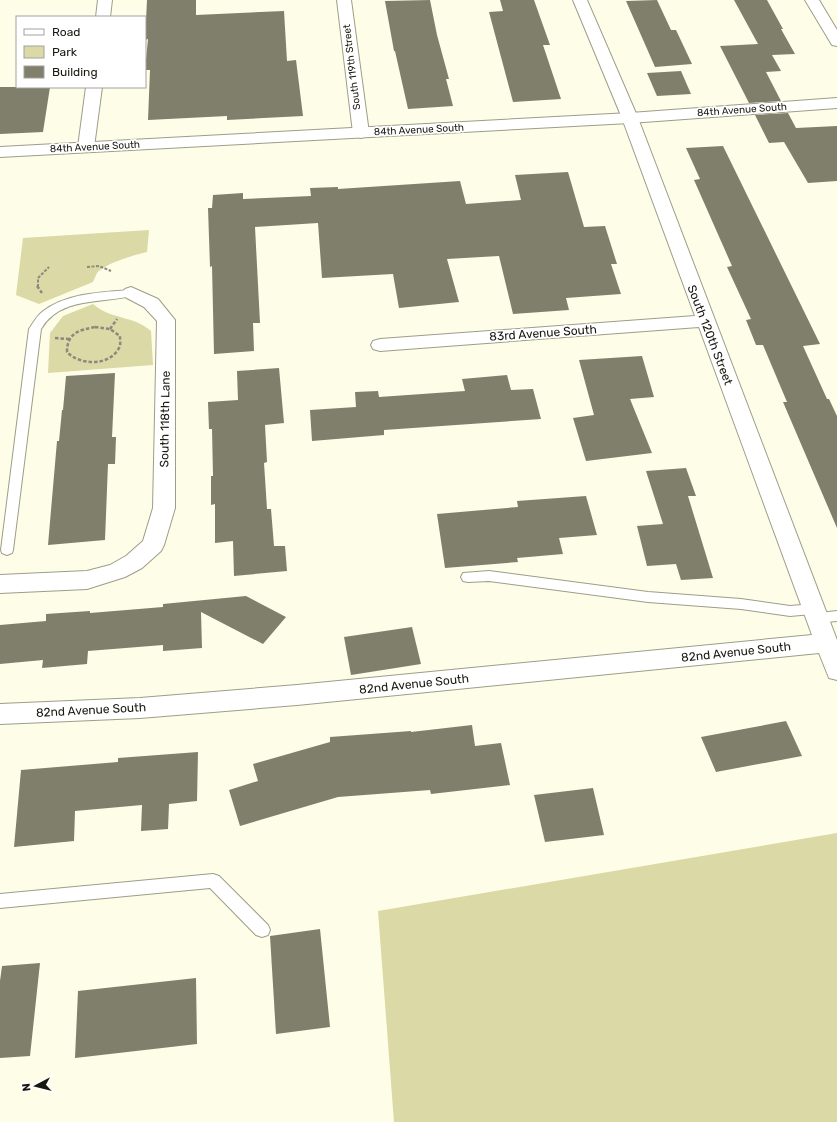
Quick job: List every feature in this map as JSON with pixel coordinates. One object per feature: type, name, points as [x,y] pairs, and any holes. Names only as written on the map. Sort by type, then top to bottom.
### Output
[{"type":"street","points":[[103,16],[105,0]]},
{"type":"street","name":"South 119th Street","points":[[344,0],[360,133]]},
{"type":"street","name":"South 120th Street","points":[[580,0],[630,118],[837,671]]},
{"type":"street","points":[[812,0],[837,42]]},
{"type":"street","points":[[86,147],[94,88]]},
{"type":"street","name":"84th Avenue South","points":[[0,152],[630,118],[837,103]]},
{"type":"street","name":"South 118th Lane","points":[[0,584],[86,580],[117,571],[134,562],[153,545],[164,508],[166,320],[151,303],[131,293]]},
{"type":"street","name":"83rd Avenue South","points":[[380,345],[705,321]]},
{"type":"street","name":"82nd Avenue South","points":[[0,714],[140,708],[297,695],[826,643]]},
{"type":"lane","points":[[8,550],[35,329],[45,315],[58,308],[87,298],[131,293]]},
{"type":"lane","points":[[468,577],[489,576],[648,597],[740,604],[837,616]]},
{"type":"lane","points":[[0,901],[213,881],[262,930]]},
{"type":"path","points":[[87,267],[96,265],[111,271]]},
{"type":"path","points":[[50,267],[41,272],[38,276],[37,285],[39,290],[58,308]]},
{"type":"path","points":[[110,329],[117,319]]},
{"type":"path","points":[[95,327],[110,329],[120,336],[122,343],[119,350],[112,356],[103,360],[82,362],[73,358],[67,353],[66,346],[69,339],[75,333],[95,327]]},
{"type":"green space","points":[[149,230],[147,252],[128,257],[101,269],[97,273],[93,282],[39,304],[16,295],[23,238]]},
{"type":"green space","points":[[93,304],[99,309],[145,326],[151,331],[153,365],[48,373],[50,333],[63,316]]},
{"type":"green space","points":[[837,833],[837,1122],[394,1122],[378,911]]},
{"type":"building","points":[[147,0],[196,0],[196,15],[284,11],[287,61],[296,60],[303,116],[227,120],[227,116],[148,120],[150,70],[146,70],[148,39],[146,40]]},
{"type":"building","points":[[430,0],[437,35],[449,79],[446,79],[453,106],[408,109],[394,51],[385,1]]},
{"type":"building","points":[[500,0],[534,0],[550,45],[543,45],[561,99],[513,102],[489,12],[503,11]]},
{"type":"building","points":[[657,0],[671,30],[676,30],[692,64],[655,67],[626,1]]},
{"type":"building","points":[[734,0],[767,0],[795,54],[772,55],[781,71],[766,72],[781,101],[749,103],[720,46],[758,44]]},
{"type":"building","points":[[681,71],[691,94],[657,96],[647,73]]},
{"type":"building","points":[[0,87],[50,88],[43,132],[0,134]]},
{"type":"building","points":[[788,113],[796,128],[837,126],[837,181],[808,183],[784,142],[769,143],[755,115]]},
{"type":"building","points":[[723,146],[820,344],[803,346],[827,399],[829,399],[837,416],[837,528],[783,402],[787,402],[763,345],[756,345],[746,320],[751,319],[727,267],[732,266],[694,180],[700,179],[686,148]]},
{"type":"building","points":[[568,172],[584,227],[605,226],[617,264],[611,264],[621,294],[566,298],[569,310],[513,314],[499,256],[447,259],[459,302],[399,308],[393,274],[322,278],[318,223],[255,227],[260,323],[253,323],[254,351],[214,354],[212,266],[210,267],[208,208],[212,208],[213,195],[243,193],[243,199],[311,196],[310,188],[338,187],[338,189],[460,181],[466,204],[521,200],[515,175]]},
{"type":"building","points":[[642,356],[654,397],[630,399],[652,453],[586,461],[573,418],[594,415],[579,360]]},
{"type":"building","points":[[279,368],[284,423],[265,425],[267,462],[264,463],[267,509],[271,509],[274,546],[285,546],[287,571],[234,576],[233,541],[215,543],[215,504],[211,505],[211,476],[213,476],[212,429],[209,429],[208,402],[238,400],[237,371]]},
{"type":"building","points":[[115,373],[112,437],[116,437],[115,464],[108,464],[105,540],[48,545],[57,441],[59,441],[66,376]]},
{"type":"building","points":[[507,375],[511,390],[533,389],[541,419],[384,430],[384,435],[312,441],[310,410],[356,407],[355,392],[378,391],[379,397],[465,391],[462,379]]},
{"type":"building","points":[[686,468],[696,496],[688,496],[713,578],[681,580],[676,564],[647,566],[637,526],[663,524],[646,471]]},
{"type":"building","points":[[586,496],[597,535],[559,538],[563,554],[517,558],[518,562],[445,568],[437,514],[518,507],[517,501]]},
{"type":"building","points":[[246,596],[286,617],[263,644],[201,612],[202,648],[163,651],[163,645],[88,651],[87,664],[42,668],[43,660],[0,664],[0,625],[46,621],[46,614],[90,611],[90,613],[163,607],[163,604]]},
{"type":"building","points":[[412,627],[421,664],[351,675],[344,637]]},
{"type":"building","points":[[786,721],[802,756],[716,772],[701,737]]},
{"type":"building","points":[[472,725],[475,746],[501,743],[510,785],[431,794],[430,790],[338,797],[240,826],[229,790],[258,781],[253,764],[330,742],[330,737],[411,732]]},
{"type":"building","points":[[198,752],[197,801],[169,804],[168,829],[141,831],[142,805],[75,811],[74,841],[14,847],[21,770],[118,762],[118,758]]},
{"type":"building","points":[[593,788],[604,835],[545,842],[534,795]]},
{"type":"building","points":[[320,929],[330,1027],[276,1034],[270,936]]},
{"type":"building","points":[[40,963],[30,1056],[0,1058],[0,981],[2,966]]},
{"type":"building","points":[[196,978],[197,1044],[75,1058],[78,991]]}]
